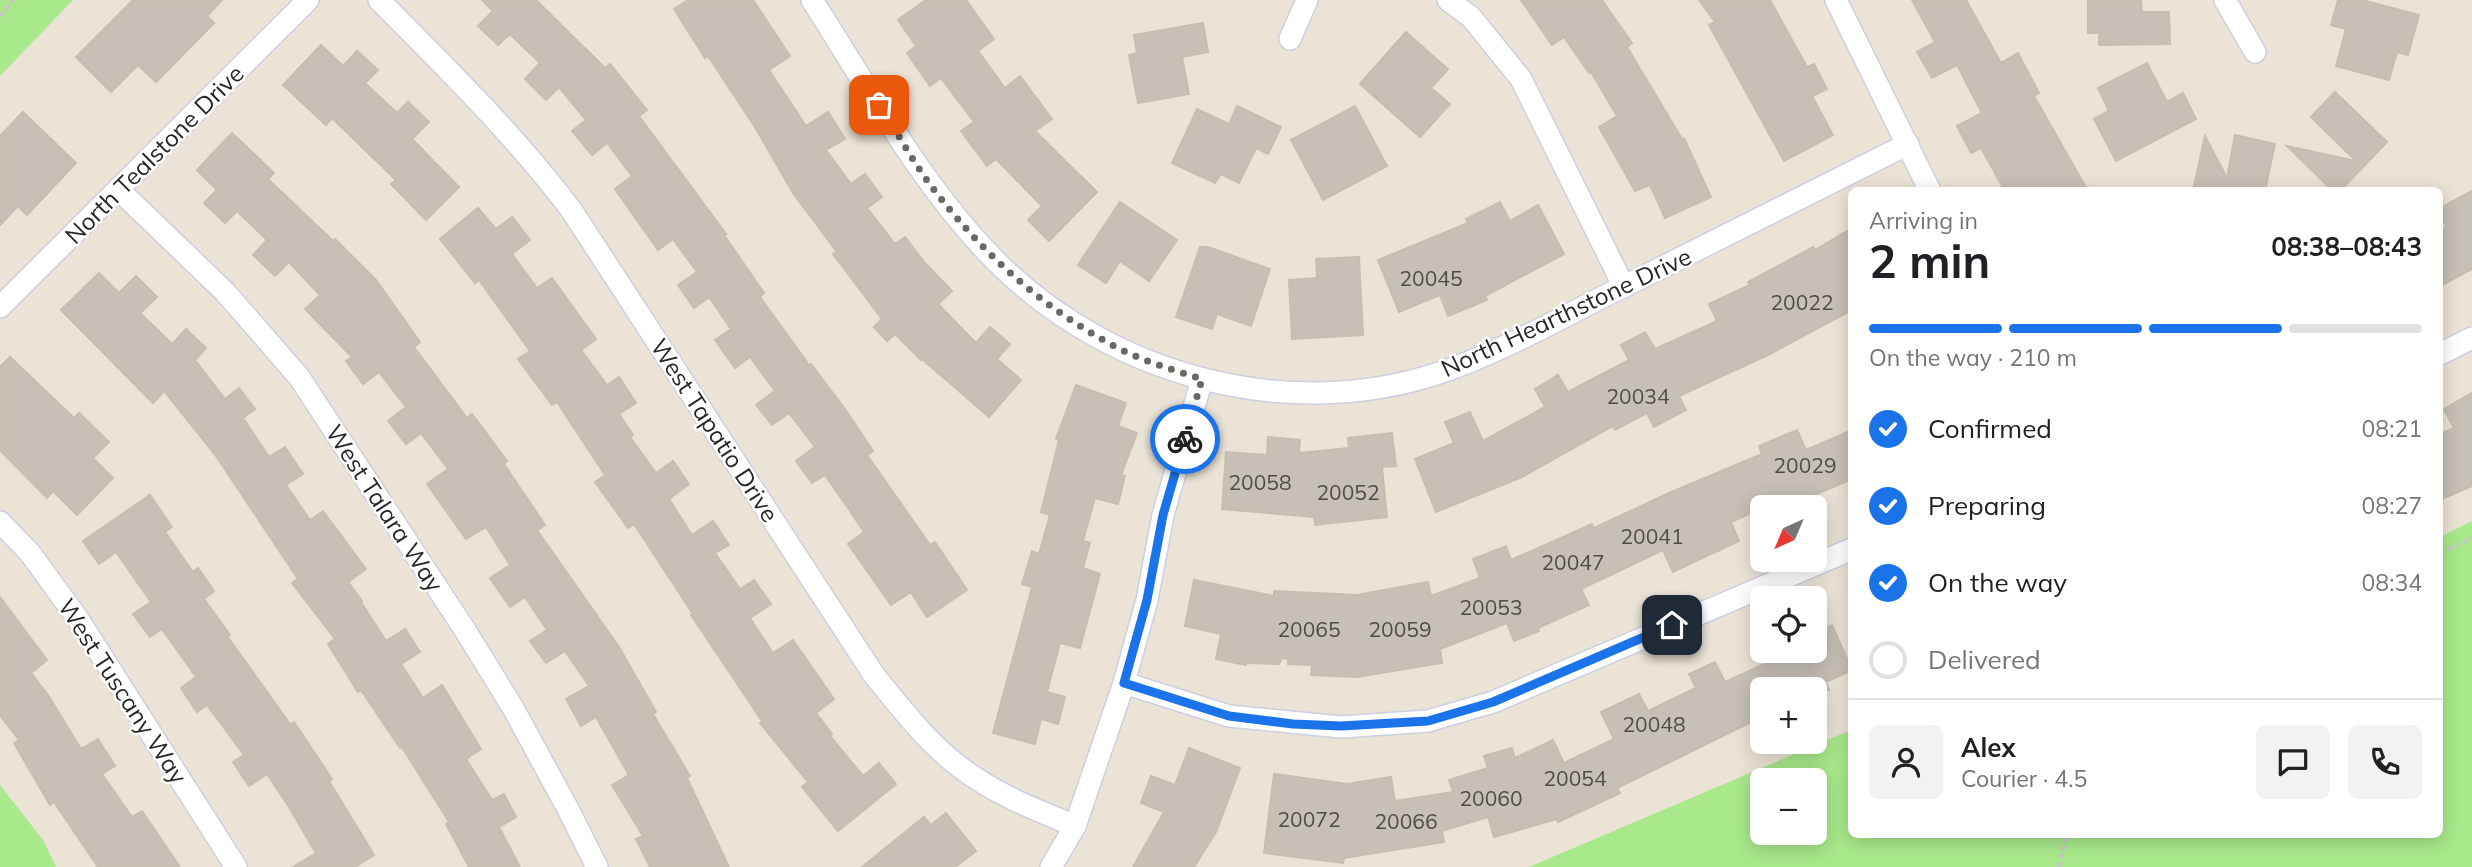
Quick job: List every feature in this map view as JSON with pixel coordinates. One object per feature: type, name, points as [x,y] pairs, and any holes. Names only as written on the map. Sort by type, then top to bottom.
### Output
[{"type":"street","name":"North Tealstone Drive","points":[[0,307],[308,0]]},
{"type":"street","name":"West Tapatio Drive","points":[[379,0],[494,116],[538,166],[572,211],[874,675],[911,721],[943,754],[975,779],[1006,796],[1075,826]]},
{"type":"street","name":"North Hearthstone Drive","points":[[812,0],[933,189],[1005,270],[1050,307],[1109,344],[1202,379],[1233,386],[1303,393],[1357,390],[1402,383],[1439,373],[1524,338],[1908,144]]},
{"type":"street","points":[[1290,39],[1307,0]]},
{"type":"street","points":[[1448,0],[1471,17],[1521,79],[1624,286]]},
{"type":"street","points":[[1836,0],[1928,187]]},
{"type":"street","points":[[2225,0],[2255,52]]},
{"type":"street","name":"West Talara Way","points":[[118,189],[225,292],[299,377],[513,708],[597,867]]},
{"type":"street","points":[[2443,352],[2472,338]]},
{"type":"street","points":[[1051,867],[1075,826],[1124,683],[1147,600],[1163,515],[1202,379]]},
{"type":"street","name":"West Tuscany Way","points":[[0,522],[30,553],[78,619],[236,867]]},
{"type":"street","points":[[1124,683],[1229,716],[1293,724],[1341,726],[1428,721],[1493,702],[1848,551]]},
{"type":"path","points":[[0,16],[13,0]]},
{"type":"path","points":[[2443,552],[2472,538]]},
{"type":"path","points":[[2059,867],[2066,838]]},
{"type":"green space","points":[[0,0],[73,0],[0,76]]},
{"type":"green space","points":[[2472,521],[2472,867],[1529,867],[1750,773],[1750,845],[1827,845],[1827,768],[1762,768],[1795,754],[1827,754],[1827,740],[1848,731],[1848,838],[2443,838],[2443,536]]},
{"type":"green space","points":[[0,785],[43,840],[56,867],[0,867]]},
{"type":"building","points":[[133,0],[222,0],[207,16],[214,23],[156,82],[138,65],[111,92],[76,57]]},
{"type":"building","points":[[482,0],[536,0],[605,68],[610,64],[647,110],[639,116],[726,234],[724,235],[764,293],[760,297],[845,409],[873,451],[867,455],[930,545],[935,542],[967,590],[927,617],[911,592],[891,605],[848,544],[864,532],[825,475],[812,483],[796,461],[815,447],[789,413],[772,425],[756,405],[775,391],[750,357],[735,368],[715,340],[731,329],[709,297],[694,308],[678,285],[697,272],[673,239],[658,250],[615,189],[632,176],[607,143],[592,155],[572,131],[586,120],[559,87],[546,100],[525,79],[540,63],[510,34],[498,45],[478,26],[493,11]]},
{"type":"building","points":[[688,0],[753,0],[790,56],[769,70],[806,126],[828,112],[845,139],[826,150],[851,184],[865,174],[882,197],[867,208],[895,244],[905,237],[952,291],[938,304],[976,343],[990,327],[1010,344],[997,359],[1021,380],[989,417],[921,360],[895,334],[887,341],[874,327],[882,319],[833,254],[837,252],[793,193],[755,127],[708,56],[705,58],[674,9]]},
{"type":"building","points":[[926,0],[966,0],[994,39],[978,51],[1005,88],[1020,76],[1052,119],[1035,131],[1097,192],[1049,241],[1028,220],[1042,206],[996,159],[987,166],[961,131],[974,122],[941,78],[930,86],[907,53],[916,46],[898,20]]},
{"type":"building","points":[[1521,0],[1602,0],[1632,43],[1627,47],[1682,139],[1684,138],[1711,197],[1665,218],[1650,185],[1635,191],[1599,127],[1617,116],[1591,72],[1589,73],[1564,37],[1552,45]]},
{"type":"building","points":[[1699,0],[1770,0],[1807,67],[1814,64],[1827,89],[1812,96],[1833,135],[1784,161],[1709,25],[1715,22]]},
{"type":"building","points":[[1912,0],[1966,0],[2001,63],[2018,53],[2039,93],[2034,96],[2086,187],[2003,187],[1981,148],[1971,153],[1957,126],[1982,113],[1957,65],[1932,78],[1917,52],[1935,42]]},
{"type":"building","points":[[2088,0],[2141,0],[2142,12],[2169,12],[2170,44],[2099,45],[2099,33],[2088,33]]},
{"type":"building","points":[[2338,0],[2362,0],[2419,15],[2408,55],[2397,52],[2389,80],[2336,66],[2346,29],[2331,25]]},
{"type":"building","points":[[1203,23],[1208,52],[1182,57],[1189,94],[1138,103],[1129,55],[1137,53],[1134,35]]},
{"type":"building","points":[[1406,32],[1448,69],[1431,88],[1450,104],[1420,137],[1360,84]]},
{"type":"building","points":[[321,45],[343,66],[357,51],[378,70],[365,83],[397,113],[408,102],[429,122],[412,139],[459,187],[426,220],[391,184],[396,180],[332,118],[326,125],[283,85]]},
{"type":"building","points":[[2147,63],[2167,102],[2183,93],[2196,119],[2116,161],[2094,119],[2109,111],[2098,88]]},
{"type":"building","points":[[2335,92],[2387,142],[2344,187],[2329,187],[2287,146],[2356,161],[2311,117]]},
{"type":"building","points":[[1237,106],[1281,127],[1268,154],[1256,148],[1239,183],[1221,174],[1215,183],[1172,163],[1197,109],[1229,124]]},
{"type":"building","points":[[1355,106],[1387,166],[1323,200],[1291,140]]},
{"type":"building","points":[[23,112],[76,163],[27,215],[18,206],[0,225],[0,136]]},
{"type":"building","points":[[232,133],[274,173],[268,179],[376,280],[420,342],[414,347],[467,418],[472,414],[507,461],[504,464],[545,525],[537,530],[619,647],[656,712],[653,714],[690,776],[687,778],[729,867],[650,867],[636,839],[643,836],[612,785],[629,775],[596,717],[581,726],[566,699],[589,686],[565,651],[546,663],[530,641],[547,630],[525,597],[510,607],[490,578],[510,565],[486,527],[466,539],[427,484],[448,469],[421,433],[406,444],[388,421],[406,407],[379,372],[363,384],[346,361],[352,357],[305,309],[320,295],[289,262],[275,276],[253,255],[267,240],[237,211],[225,223],[204,203],[217,190],[197,170]]},
{"type":"building","points":[[2235,135],[2275,144],[2266,187],[2194,187],[2205,136],[2227,178]]},
{"type":"building","points":[[2472,191],[2472,269],[2443,284],[2443,228],[2446,227],[2443,206]]},
{"type":"building","points":[[1120,202],[1177,240],[1149,281],[1120,261],[1106,283],[1078,265]]},
{"type":"building","points":[[1500,202],[1510,221],[1538,205],[1564,254],[1485,296],[1487,300],[1448,316],[1440,295],[1399,312],[1378,260],[1468,223],[1466,219]]},
{"type":"building","points":[[478,208],[496,229],[512,217],[530,240],[512,254],[537,288],[552,278],[596,339],[581,350],[607,385],[619,377],[636,403],[619,414],[633,435],[630,437],[656,473],[673,461],[689,484],[669,499],[692,535],[713,521],[729,545],[715,553],[740,589],[754,580],[771,604],[750,618],[773,653],[793,640],[834,699],[816,713],[832,734],[830,736],[863,776],[879,763],[896,784],[838,831],[802,787],[808,782],[760,723],[762,721],[634,524],[628,528],[595,482],[605,475],[557,402],[552,405],[518,359],[530,351],[479,280],[475,283],[440,239]]},
{"type":"building","points":[[1848,230],[1848,312],[1770,354],[1679,396],[1686,410],[1654,427],[1647,413],[1615,430],[1613,426],[1522,477],[1436,512],[1415,459],[1454,443],[1445,422],[1470,412],[1483,441],[1545,407],[1535,389],[1558,375],[1568,392],[1629,360],[1621,345],[1645,332],[1655,349],[1717,321],[1709,304],[1750,285],[1748,282],[1813,247],[1815,250]]},
{"type":"building","points":[[1200,247],[1208,247],[1270,269],[1251,326],[1217,314],[1212,329],[1176,317]]},
{"type":"building","points":[[1359,257],[1363,335],[1292,339],[1289,280],[1317,278],[1316,259]]},
{"type":"building","points":[[99,273],[119,293],[136,276],[157,297],[140,313],[172,344],[186,329],[206,348],[195,360],[225,399],[239,388],[255,409],[243,418],[269,457],[285,447],[303,474],[286,485],[310,520],[323,511],[366,569],[348,582],[386,641],[405,629],[420,652],[401,664],[423,698],[442,685],[481,749],[466,759],[492,800],[504,794],[516,817],[499,827],[520,867],[469,867],[446,824],[449,822],[402,747],[400,748],[361,690],[358,692],[328,644],[335,639],[292,583],[298,579],[216,456],[164,391],[153,403],[61,310]]},
{"type":"building","points":[[10,357],[74,418],[79,413],[109,442],[93,458],[113,478],[77,515],[53,491],[47,498],[0,450],[0,367]]},
{"type":"building","points":[[1076,385],[1126,403],[1118,426],[1137,433],[1121,475],[1125,476],[1118,504],[1095,498],[1083,541],[1090,543],[1083,568],[1100,574],[1080,648],[1060,643],[1047,692],[1065,697],[1058,724],[1041,719],[1035,744],[993,733],[1032,587],[1022,584],[1032,551],[1039,554],[1050,515],[1041,512],[1059,440],[1056,439]]},
{"type":"building","points":[[2472,393],[2472,486],[2443,499],[2443,433],[2454,428],[2444,409]]},
{"type":"building","points":[[1797,430],[1806,450],[1848,432],[1848,481],[1814,495],[1750,495],[1750,513],[1731,522],[1739,541],[1673,572],[1663,550],[1581,589],[1589,605],[1538,628],[1539,631],[1514,641],[1507,623],[1440,649],[1442,663],[1357,677],[1311,675],[1312,665],[1288,664],[1288,659],[1282,658],[1279,664],[1246,665],[1216,659],[1221,634],[1185,626],[1194,580],[1274,596],[1274,591],[1357,595],[1428,582],[1431,596],[1480,578],[1473,559],[1506,546],[1511,560],[1592,524],[1594,528],[1762,454],[1759,446]]},
{"type":"building","points":[[1392,433],[1396,466],[1382,467],[1387,517],[1315,525],[1314,517],[1222,509],[1226,452],[1267,455],[1268,437],[1300,440],[1299,453],[1349,448],[1348,438]]},
{"type":"building","points":[[150,495],[172,527],[165,532],[193,572],[198,568],[214,591],[204,599],[230,635],[227,636],[290,724],[294,722],[332,779],[329,781],[374,855],[355,867],[293,867],[316,853],[287,804],[267,774],[249,786],[233,762],[244,755],[207,705],[197,712],[181,688],[196,677],[162,629],[150,637],[133,614],[151,602],[116,552],[99,564],[83,541]]},
{"type":"building","points":[[0,597],[47,660],[31,673],[48,695],[81,749],[98,739],[115,766],[102,774],[132,817],[142,811],[180,867],[98,867],[54,802],[50,805],[14,743],[19,740],[0,715]]},
{"type":"building","points":[[1832,625],[1848,661],[1848,672],[1827,682],[1827,677],[1750,677],[1750,723],[1617,788],[1620,793],[1558,822],[1557,819],[1494,837],[1488,817],[1442,831],[1444,842],[1344,858],[1343,863],[1264,853],[1274,774],[1347,784],[1391,777],[1395,801],[1453,792],[1449,780],[1488,768],[1484,756],[1512,748],[1515,758],[1553,740],[1564,763],[1614,739],[1601,712],[1639,694],[1648,711],[1696,688],[1689,674],[1715,662],[1725,682],[1767,663],[1827,663],[1827,627]]},
{"type":"building","points":[[1189,748],[1240,768],[1216,832],[1194,867],[1133,867],[1164,812],[1141,803],[1151,776],[1175,785]]},
{"type":"building","points":[[946,813],[976,851],[955,867],[862,867],[924,817],[931,825]]},
{"type":"way so far","points":[[879,105],[933,189],[1005,270],[1050,307],[1109,344],[1202,379],[1185,439]]},
{"type":"route","points":[[1185,439],[1163,515],[1147,600],[1124,683],[1229,716],[1293,724],[1341,726],[1428,721],[1493,702],[1672,625]]}]
